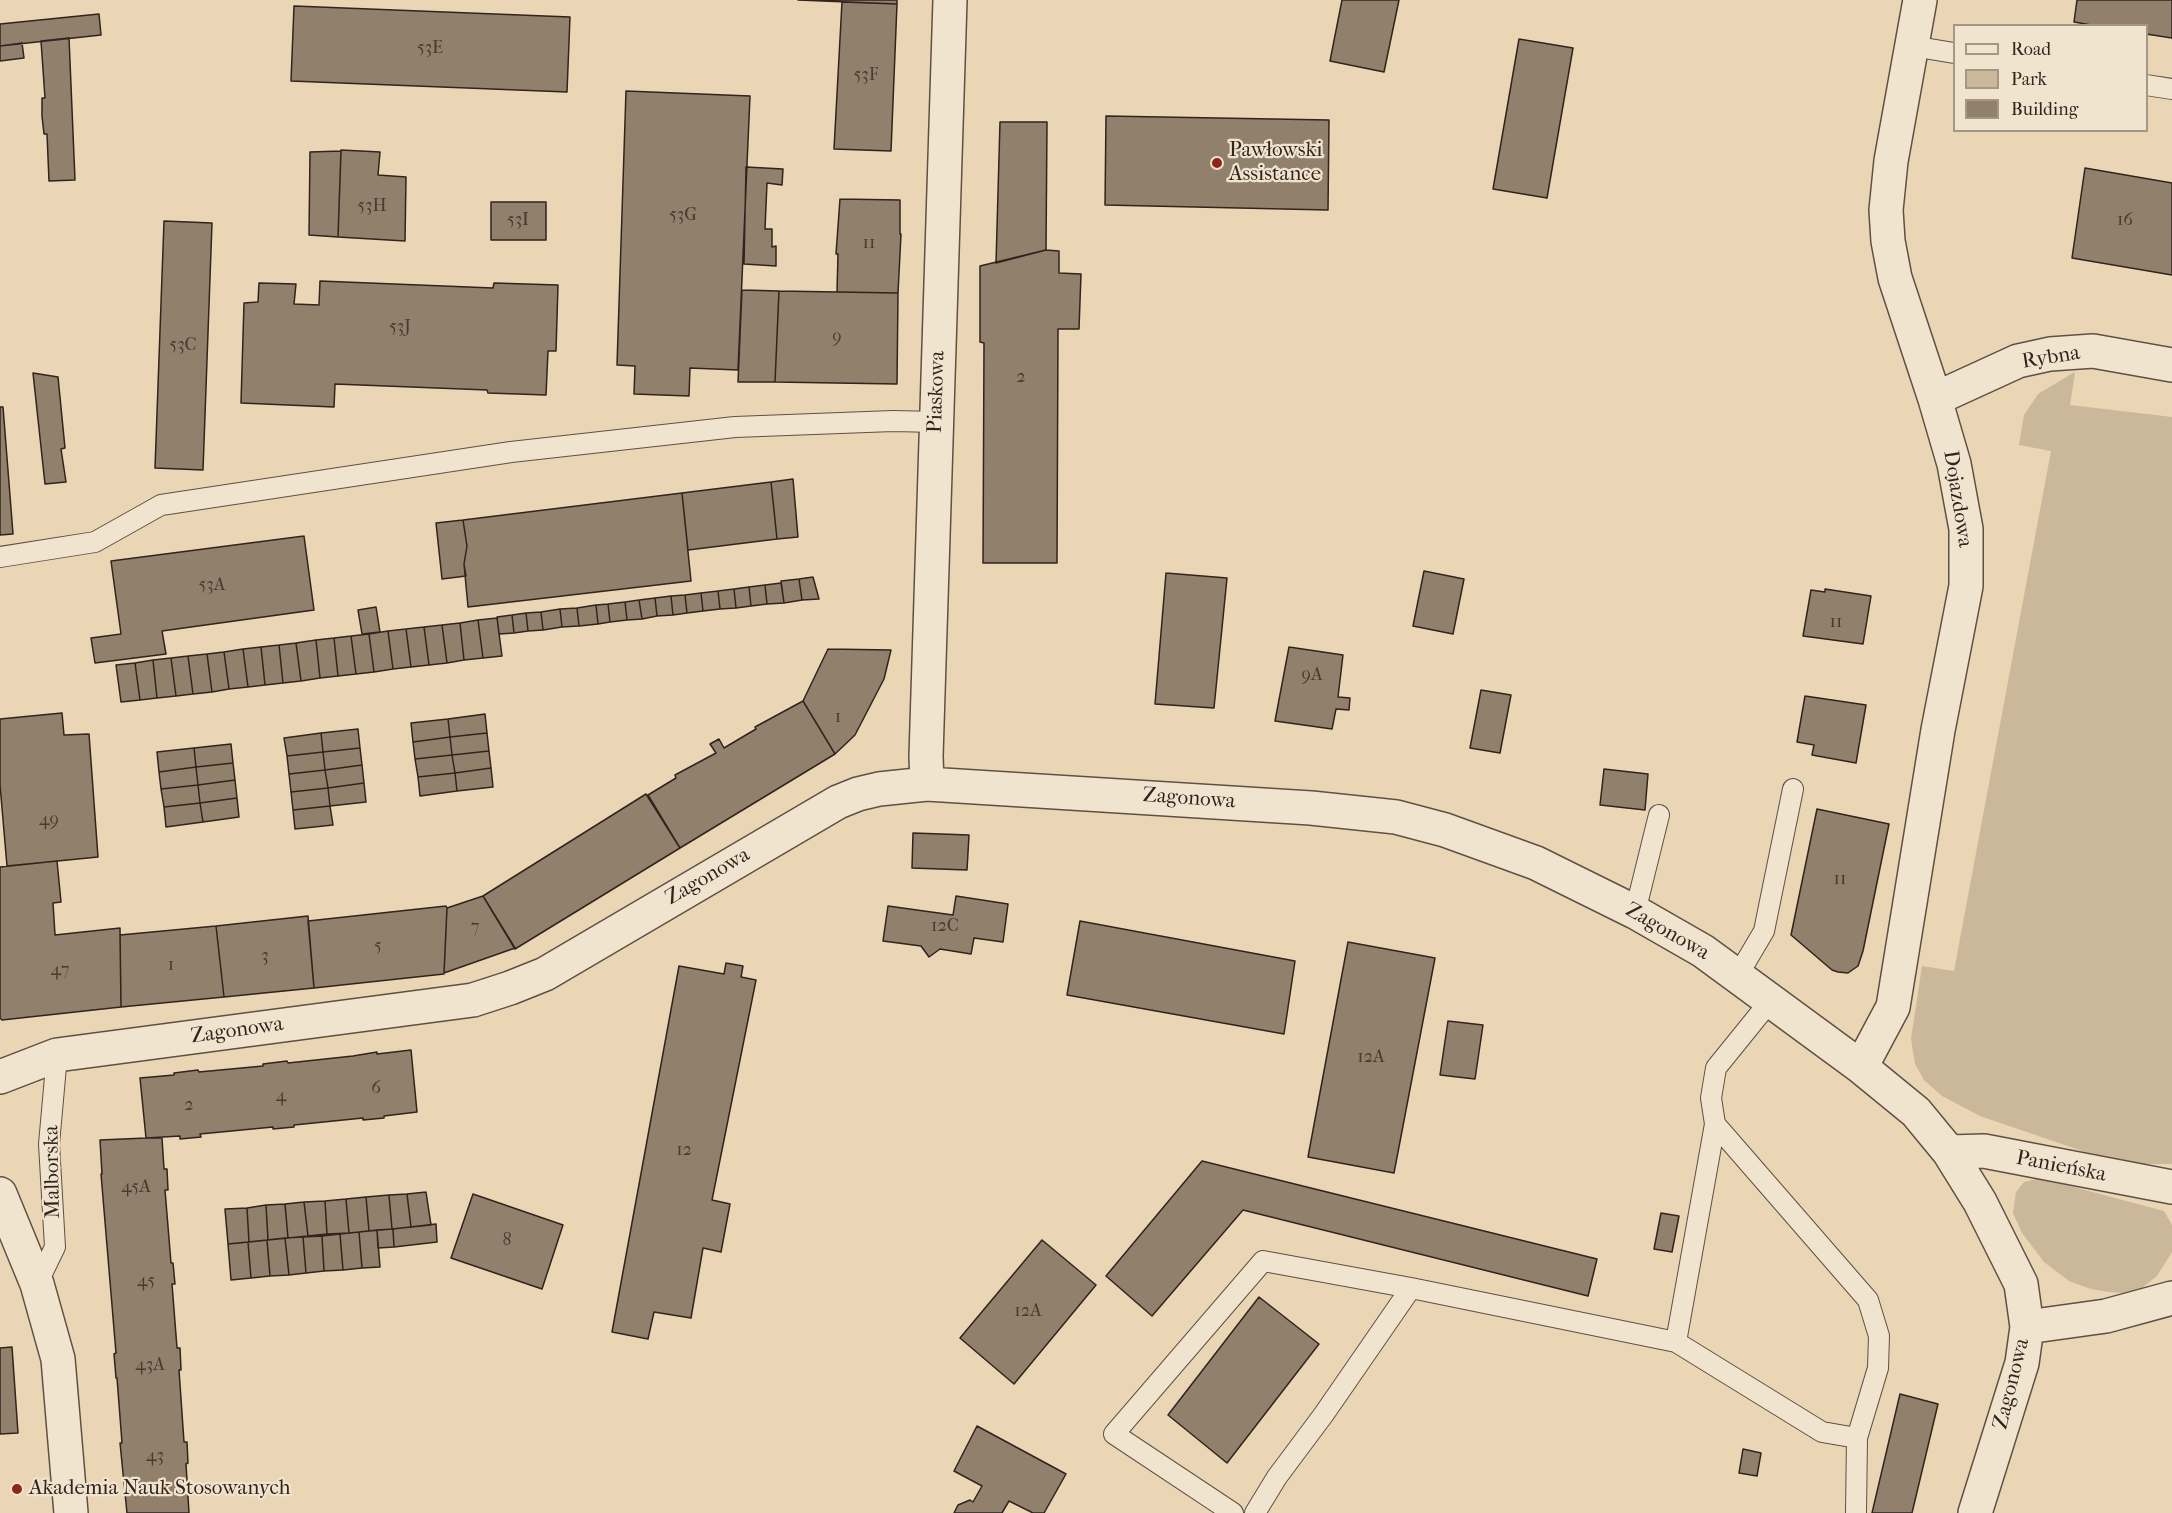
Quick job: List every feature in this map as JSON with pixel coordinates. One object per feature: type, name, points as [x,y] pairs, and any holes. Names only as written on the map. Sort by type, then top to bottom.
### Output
[{"type":"street","name":"Piaskowa","points":[[927,784],[926,756],[950,0]]},
{"type":"street","name":"Dojazdowa","points":[[1861,1067],[1893,1007],[1938,730],[1966,586],[1966,529],[1954,464],[1895,278],[1888,241],[1886,210],[1891,161],[1920,0]]},
{"type":"street","name":"Rybna","points":[[1935,399],[2018,361],[2050,354],[2094,351],[2172,365]]},
{"type":"street","name":"Zagonowa","points":[[0,1077],[57,1055],[473,1000],[510,988],[545,974],[838,802],[879,789],[927,784],[1276,805],[1396,818],[1445,830],[1525,858],[1635,912],[1703,951],[1738,975],[1861,1067],[1916,1112],[1949,1152],[1980,1202],[2021,1284],[2027,1327],[2022,1363],[1975,1513]]},
{"type":"street","name":"Panieńska","points":[[1949,1152],[1984,1151],[2172,1187]]},
{"type":"street","name":"Malborska","points":[[0,1194],[37,1284],[58,1359],[71,1513]]},
{"type":"street","points":[[2027,1327],[2106,1316],[2172,1298]]},
{"type":"lane","points":[[1912,46],[1953,53]]},
{"type":"lane","points":[[2148,85],[2172,89]]},
{"type":"lane","points":[[0,557],[95,542],[161,504],[511,452],[735,427],[893,421],[936,422]]},
{"type":"lane","points":[[1738,975],[1764,931],[1793,789]]},
{"type":"lane","points":[[1635,912],[1659,814]]},
{"type":"lane","points":[[1676,1342],[1715,1124],[1711,1098],[1716,1068],[1772,1000]]},
{"type":"lane","name":"Malborska","points":[[37,1284],[56,1247],[49,1144],[57,1055]]},
{"type":"lane","points":[[1715,1124],[1868,1300],[1879,1336],[1878,1368],[1857,1438],[1856,1513]]},
{"type":"lane","points":[[1233,1513],[1114,1434],[1263,1261],[1411,1288],[1676,1342],[1822,1432],[1857,1438]]},
{"type":"lane","points":[[1255,1513],[1276,1477],[1324,1414],[1411,1288]]},
{"type":"green space","points":[[2075,373],[2070,405],[2172,417],[2172,1164],[2141,1164],[2088,1153],[1980,1116],[1942,1096],[1924,1080],[1915,1064],[1911,1039],[1922,966],[1954,971],[2051,451],[2019,445],[2024,415],[2038,394]]},
{"type":"green space","points":[[2036,1179],[2164,1211],[2172,1225],[2172,1252],[2157,1276],[2142,1288],[2125,1293],[2109,1292],[2091,1289],[2069,1281],[2044,1262],[2022,1233],[2013,1213],[2016,1192],[2024,1182]]},
{"type":"building","points":[[798,0],[897,0],[897,4]]},
{"type":"building","points":[[1342,0],[1399,0],[1384,72],[1330,61]]},
{"type":"building","points":[[2077,0],[2172,0],[2172,38],[2148,34],[2148,24],[2074,22]]},
{"type":"building","points":[[842,2],[897,4],[891,151],[834,149]]},
{"type":"building","points":[[294,6],[570,17],[567,92],[291,81]]},
{"type":"building","points":[[99,14],[101,35],[0,46],[0,24]]},
{"type":"building","points":[[69,38],[75,180],[49,181],[47,134],[44,134],[42,116],[42,98],[45,98],[41,41]]},
{"type":"building","points":[[1519,39],[1573,48],[1547,198],[1493,189]]},
{"type":"building","points":[[22,43],[24,58],[0,61],[0,46]]},
{"type":"building","points":[[626,91],[750,96],[738,370],[690,368],[689,396],[634,394],[635,366],[617,365]]},
{"type":"building","name":"Pawłowski Assistance","points":[[1106,116],[1329,120],[1328,210],[1105,205]]},
{"type":"building","points":[[1000,122],[1047,122],[1046,250],[996,263]]},
{"type":"building","points":[[341,150],[380,152],[378,175],[406,177],[405,241],[338,237]]},
{"type":"building","points":[[341,151],[338,237],[309,235],[310,152]]},
{"type":"building","points":[[746,167],[783,169],[782,185],[767,183],[765,229],[772,229],[772,247],[776,246],[776,266],[744,264]]},
{"type":"building","points":[[2085,168],[2172,183],[2172,275],[2072,258]]},
{"type":"building","points":[[840,199],[900,200],[898,293],[837,292],[838,254],[836,254]]},
{"type":"building","points":[[491,202],[546,202],[546,240],[491,240]]},
{"type":"building","points":[[164,221],[212,223],[203,470],[155,468]]},
{"type":"building","points":[[1046,250],[1059,251],[1059,273],[1081,274],[1079,329],[1058,329],[1057,563],[983,563],[984,343],[980,342],[980,266]]},
{"type":"building","points":[[320,281],[493,288],[494,283],[558,285],[556,351],[548,351],[546,395],[488,393],[487,390],[335,384],[334,407],[241,403],[244,303],[258,302],[259,283],[296,284],[294,304],[319,305]]},
{"type":"building","points":[[742,290],[779,291],[775,382],[738,382]]},
{"type":"building","points":[[779,291],[898,293],[897,384],[775,382]]},
{"type":"building","points":[[33,373],[58,377],[65,448],[61,449],[66,482],[45,484]]},
{"type":"building","points":[[0,407],[3,407],[13,534],[0,535]]},
{"type":"building","points":[[793,479],[798,537],[777,539],[771,482]]},
{"type":"building","points":[[771,482],[777,539],[688,550],[682,493]]},
{"type":"building","points":[[682,493],[691,581],[468,607],[464,564],[467,546],[463,520]]},
{"type":"building","points":[[463,520],[467,546],[464,564],[466,576],[442,579],[436,523]]},
{"type":"building","points":[[304,536],[314,610],[162,631],[166,654],[95,663],[91,638],[121,634],[111,561]]},
{"type":"building","points":[[1424,571],[1464,579],[1453,634],[1413,626]]},
{"type":"building","points":[[1166,573],[1227,578],[1214,708],[1155,704]]},
{"type":"building","points":[[813,577],[819,599],[802,600],[799,579]]},
{"type":"building","points":[[799,579],[802,600],[784,603],[781,581]]},
{"type":"building","points":[[781,583],[784,603],[767,604],[765,585]]},
{"type":"building","points":[[765,585],[767,604],[751,606],[749,587]]},
{"type":"building","points":[[749,587],[751,606],[736,608],[734,589]]},
{"type":"building","points":[[734,589],[736,608],[720,609],[718,591]]},
{"type":"building","points":[[1825,589],[1871,596],[1863,644],[1803,636],[1811,590],[1825,592]]},
{"type":"building","points":[[718,591],[720,609],[703,611],[701,593]]},
{"type":"building","points":[[701,593],[703,611],[687,613],[685,595]]},
{"type":"building","points":[[685,595],[687,613],[673,615],[671,596]]},
{"type":"building","points":[[671,596],[673,615],[657,616],[655,598]]},
{"type":"building","points":[[655,598],[657,616],[642,619],[639,600]]},
{"type":"building","points":[[639,600],[642,619],[627,620],[625,602]]},
{"type":"building","points":[[625,602],[627,620],[610,622],[608,604]]},
{"type":"building","points":[[608,604],[610,622],[598,624],[596,605]]},
{"type":"building","points":[[596,605],[598,624],[579,626],[577,608]]},
{"type":"building","points":[[376,607],[380,632],[362,634],[358,610]]},
{"type":"building","points":[[577,608],[579,626],[562,627],[560,609]]},
{"type":"building","points":[[560,609],[562,627],[543,630],[541,612]]},
{"type":"building","points":[[541,612],[543,630],[528,631],[526,613]]},
{"type":"building","points":[[526,613],[528,631],[514,633],[512,615]]},
{"type":"building","points":[[512,615],[514,633],[499,634],[497,617]]},
{"type":"building","points":[[497,618],[502,656],[483,658],[478,620]]},
{"type":"building","points":[[478,620],[483,658],[464,660],[460,623]]},
{"type":"building","points":[[460,623],[464,660],[447,663],[442,625]]},
{"type":"building","points":[[442,625],[447,663],[429,665],[424,627]]},
{"type":"building","points":[[424,627],[429,665],[411,667],[406,629]]},
{"type":"building","points":[[406,629],[411,667],[393,669],[388,631]]},
{"type":"building","points":[[388,631],[393,669],[374,672],[369,634]]},
{"type":"building","points":[[369,634],[374,672],[356,674],[351,636]]},
{"type":"building","points":[[351,636],[356,674],[338,676],[334,638]]},
{"type":"building","points":[[334,638],[338,676],[320,678],[316,640]]},
{"type":"building","points":[[316,640],[320,678],[301,681],[296,643]]},
{"type":"building","points":[[296,643],[301,681],[283,683],[279,645]]},
{"type":"building","points":[[279,645],[283,683],[265,685],[261,647]]},
{"type":"building","points":[[261,647],[265,685],[248,687],[243,649]]},
{"type":"building","points":[[1289,647],[1343,655],[1338,697],[1350,698],[1349,710],[1336,709],[1332,729],[1275,721]]},
{"type":"building","points":[[243,649],[248,687],[229,689],[224,652]]},
{"type":"building","points":[[828,649],[891,650],[884,679],[855,735],[835,754],[803,701]]},
{"type":"building","points":[[224,652],[229,689],[212,692],[207,654]]},
{"type":"building","points":[[207,654],[212,692],[193,694],[188,656]]},
{"type":"building","points":[[188,656],[193,694],[176,696],[171,658]]},
{"type":"building","points":[[171,658],[176,696],[157,698],[153,660]]},
{"type":"building","points":[[153,660],[157,698],[140,700],[135,663]]},
{"type":"building","points":[[135,663],[140,700],[121,702],[116,665]]},
{"type":"building","points":[[1481,690],[1511,695],[1500,753],[1470,748]]},
{"type":"building","points":[[1805,696],[1866,705],[1856,763],[1812,755],[1814,745],[1797,742]]},
{"type":"building","points":[[803,701],[835,754],[680,848],[648,795],[676,778],[675,775],[716,753],[710,744],[719,739],[724,748],[756,729],[755,727]]},
{"type":"building","points":[[62,713],[64,735],[89,734],[98,857],[7,866],[0,785],[0,719]]},
{"type":"building","points":[[485,714],[487,733],[450,737],[448,719]]},
{"type":"building","points":[[448,719],[450,737],[413,742],[411,723]]},
{"type":"building","points":[[358,729],[360,748],[323,752],[321,733]]},
{"type":"building","points":[[321,733],[323,752],[287,756],[284,738]]},
{"type":"building","points":[[487,733],[489,751],[452,755],[450,737]]},
{"type":"building","points":[[450,737],[452,755],[415,759],[413,742]]},
{"type":"building","points":[[231,744],[233,763],[196,767],[194,748]]},
{"type":"building","points":[[194,748],[196,767],[159,772],[157,752]]},
{"type":"building","points":[[360,748],[362,765],[325,770],[323,752]]},
{"type":"building","points":[[489,751],[491,768],[455,773],[452,755]]},
{"type":"building","points":[[323,752],[325,770],[289,774],[287,756]]},
{"type":"building","points":[[452,755],[455,773],[418,777],[415,759]]},
{"type":"building","points":[[233,763],[235,780],[198,785],[196,767]]},
{"type":"building","points":[[362,765],[364,783],[328,788],[325,770]]},
{"type":"building","points":[[196,767],[198,785],[161,789],[159,772]]},
{"type":"building","points":[[491,768],[493,787],[457,791],[455,773]]},
{"type":"building","points":[[1604,769],[1648,774],[1645,810],[1600,805]]},
{"type":"building","points":[[325,770],[328,788],[291,792],[289,774]]},
{"type":"building","points":[[455,773],[457,791],[420,796],[418,777]]},
{"type":"building","points":[[235,780],[237,798],[200,803],[198,785]]},
{"type":"building","points":[[364,783],[366,802],[330,806],[328,788]]},
{"type":"building","points":[[198,785],[200,803],[164,807],[161,789]]},
{"type":"building","points":[[328,788],[330,806],[293,810],[291,792]]},
{"type":"building","points":[[646,794],[680,848],[515,949],[483,896]]},
{"type":"building","points":[[237,798],[239,817],[203,822],[200,803]]},
{"type":"building","points":[[200,803],[203,822],[166,827],[164,807]]},
{"type":"building","points":[[330,806],[333,825],[295,829],[293,810]]},
{"type":"building","points":[[1817,809],[1889,824],[1863,951],[1858,966],[1848,973],[1832,970],[1791,935]]},
{"type":"building","points":[[913,833],[969,835],[967,870],[912,868]]},
{"type":"building","points":[[57,861],[61,902],[53,903],[55,935],[120,928],[121,1007],[2,1020],[0,1018],[0,867]]},
{"type":"building","points":[[483,896],[515,948],[444,973],[447,908]]},
{"type":"building","points":[[956,896],[1008,904],[1003,942],[974,938],[971,954],[940,949],[929,957],[921,946],[883,941],[888,906],[953,915]]},
{"type":"building","points":[[446,906],[444,974],[314,988],[308,921]]},
{"type":"building","points":[[308,916],[314,988],[224,997],[216,926]]},
{"type":"building","points":[[1080,921],[1295,961],[1284,1034],[1067,995]]},
{"type":"building","points":[[216,926],[224,997],[121,1007],[120,935]]},
{"type":"building","points":[[1348,942],[1435,958],[1394,1173],[1308,1157]]},
{"type":"building","points":[[726,963],[743,966],[741,977],[756,980],[712,1200],[730,1204],[721,1252],[703,1248],[691,1318],[654,1312],[648,1339],[612,1332],[679,966],[724,974]]},
{"type":"building","points":[[1448,1021],[1483,1025],[1475,1079],[1440,1075]]},
{"type":"building","points":[[411,1050],[417,1112],[384,1116],[384,1118],[363,1120],[363,1118],[294,1125],[294,1127],[200,1134],[201,1137],[146,1138],[140,1078],[198,1070],[199,1072],[263,1066],[263,1064],[287,1061],[288,1063]]},
{"type":"building","points":[[162,1138],[164,1169],[167,1169],[168,1190],[165,1190],[175,1284],[172,1284],[177,1348],[180,1348],[181,1370],[179,1370],[184,1442],[187,1442],[189,1513],[127,1513],[120,1443],[122,1443],[100,1140]]},
{"type":"building","points":[[1202,1161],[1597,1259],[1588,1296],[1243,1210],[1152,1316],[1106,1276]]},
{"type":"building","points":[[426,1192],[431,1225],[411,1227],[407,1194]]},
{"type":"building","points":[[407,1194],[411,1227],[392,1229],[389,1195]]},
{"type":"building","points":[[473,1194],[563,1225],[542,1289],[451,1258]]},
{"type":"building","points":[[389,1195],[392,1229],[369,1231],[366,1197]]},
{"type":"building","points":[[366,1197],[369,1231],[349,1233],[346,1199]]},
{"type":"building","points":[[346,1199],[349,1233],[327,1234],[325,1201]]},
{"type":"building","points":[[325,1201],[327,1234],[308,1236],[304,1202]]},
{"type":"building","points":[[304,1202],[308,1236],[288,1238],[285,1204]]},
{"type":"building","points":[[285,1204],[288,1238],[268,1240],[266,1205]]},
{"type":"building","points":[[266,1205],[268,1240],[249,1242],[247,1208]]},
{"type":"building","points":[[247,1208],[249,1242],[228,1244],[225,1209]]},
{"type":"building","points":[[1661,1213],[1679,1216],[1672,1252],[1654,1249]]},
{"type":"building","points":[[436,1224],[437,1242],[394,1247],[393,1229]]},
{"type":"building","points":[[393,1229],[394,1247],[378,1248],[377,1230]]},
{"type":"building","points":[[377,1230],[380,1267],[362,1268],[359,1232]]},
{"type":"building","points":[[359,1232],[362,1268],[343,1270],[340,1234]]},
{"type":"building","points":[[340,1234],[343,1270],[324,1271],[322,1236]]},
{"type":"building","points":[[322,1236],[324,1271],[306,1273],[303,1237]]},
{"type":"building","points":[[303,1237],[306,1273],[289,1275],[285,1238]]},
{"type":"building","points":[[285,1238],[289,1275],[270,1276],[267,1240]]},
{"type":"building","points":[[267,1240],[270,1276],[251,1278],[248,1242]]},
{"type":"building","points":[[1042,1240],[1096,1285],[1014,1384],[960,1338]]},
{"type":"building","points":[[248,1242],[251,1278],[231,1280],[228,1244]]},
{"type":"building","points":[[1259,1297],[1319,1344],[1227,1463],[1168,1415]]},
{"type":"building","points":[[12,1347],[18,1433],[0,1434],[0,1348]]},
{"type":"building","points":[[1900,1394],[1938,1404],[1912,1513],[1872,1513]]},
{"type":"building","points":[[977,1426],[1066,1474],[1044,1513],[1033,1513],[1009,1501],[1002,1513],[954,1513],[958,1505],[970,1500],[973,1502],[982,1486],[954,1471]]},
{"type":"building","points":[[1743,1449],[1761,1453],[1757,1476],[1739,1473]]},
{"type":"place","name":"Pawłowski Assistance","points":[[1217,163]]},
{"type":"place","name":"Akademia Nauk Stosowanych","points":[[17,1489]]}]
